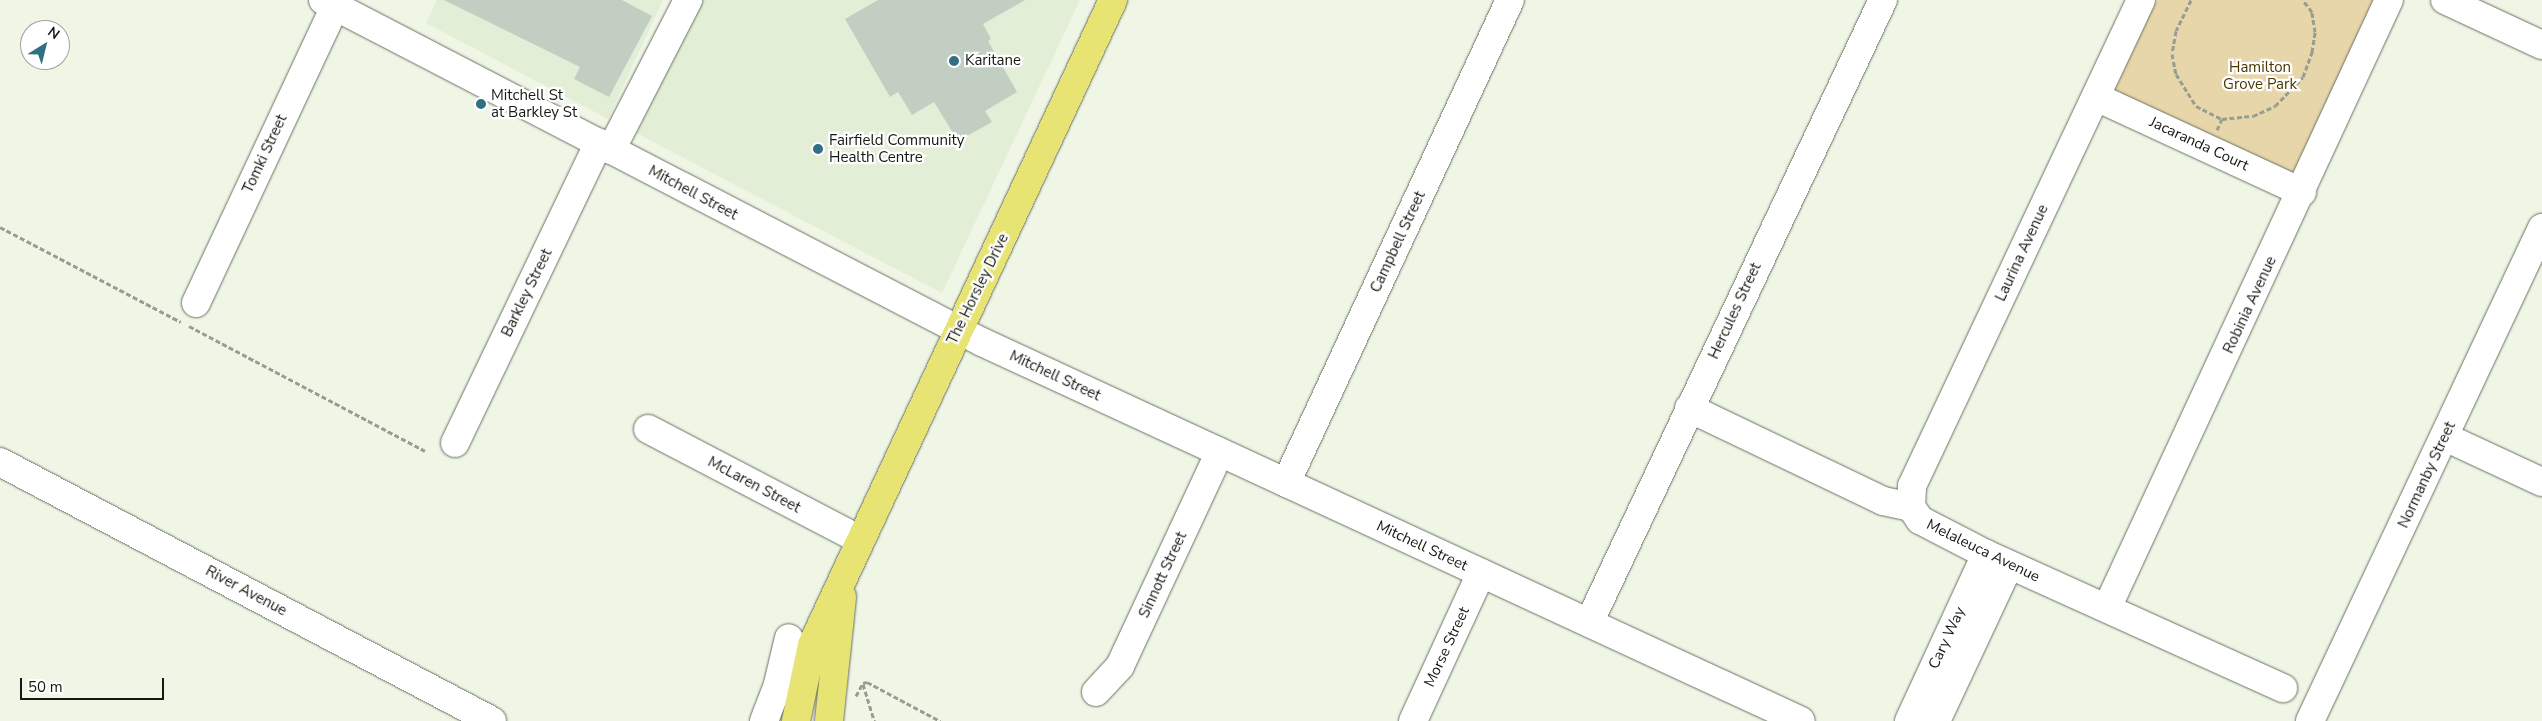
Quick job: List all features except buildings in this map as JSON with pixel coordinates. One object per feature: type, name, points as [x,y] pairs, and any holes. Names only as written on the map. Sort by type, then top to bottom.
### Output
[{"type":"main road","name":"The Horsley Drive","points":[[796,721],[812,645],[1113,0]]},
{"type":"main road","name":"The Horsley Drive","points":[[829,721],[844,578]]},
{"type":"street","name":"Barkley Street","points":[[455,443],[605,147],[688,0]]},
{"type":"street","name":"Campbell Street","points":[[1286,483],[1510,0]]},
{"type":"street","name":"Hercules Street","points":[[1589,623],[1883,0]]},
{"type":"street","name":"Laurina Avenue","points":[[1911,507],[1912,486],[2141,0]]},
{"type":"street","name":"Robinia Avenue","points":[[2107,608],[2302,192],[2389,0]]},
{"type":"street","points":[[2445,0],[2542,45]]},
{"type":"street","name":"Mitchell Street","points":[[329,3],[959,330],[1801,721]]},
{"type":"street","name":"Tomki Street","points":[[196,303],[329,3]]},
{"type":"street","name":"Jacaranda Court","points":[[2096,97],[2302,192]]},
{"type":"street","name":"Normanby Street","points":[[2310,721],[2542,228]]},
{"type":"street","name":"Melaleuca Avenue","points":[[1689,408],[1883,501],[1911,507],[1920,520],[1997,560],[2282,688]]},
{"type":"street","name":"McLaren Street","points":[[648,429],[860,540]]},
{"type":"street","points":[[2445,437],[2542,482]]},
{"type":"street","name":"Sinnott Street","points":[[1096,692],[1120,666],[1220,452]]},
{"type":"street","name":"River Avenue","points":[[0,462],[492,721]]},
{"type":"street","name":"Cary Way","points":[[1909,721],[1997,560]]},
{"type":"street","name":"Cary Way","points":[[1936,721],[1997,560]]},
{"type":"street","name":"Morse Street","points":[[1413,721],[1481,573]]},
{"type":"street","points":[[764,721],[778,684],[789,638]]},
{"type":"path","points":[[2191,0],[2176,31],[2172,54],[2176,74],[2196,106],[2222,119],[2253,116],[2274,106],[2303,76],[2312,52],[2314,32],[2312,12],[2303,0]]},
{"type":"path","points":[[0,227],[425,451]]},
{"type":"path","points":[[874,721],[863,683],[867,682],[940,721]]},
{"type":"shaded area","points":[[437,0],[663,0],[608,119],[426,23]]},
{"type":"shaded area","name":"Fairfield Community Health Centre","points":[[699,0],[1080,0],[942,293],[634,132]]},
{"type":"green space","name":"Hamilton Grove Park","points":[[2157,0],[2381,0],[2296,177],[2114,90]]},
{"type":"place","name":"Karitane","points":[[954,61]]},
{"type":"place","name":"Mitchell St at Barkley St","points":[[481,104]]},
{"type":"place","name":"Fairfield Community Health Centre","points":[[818,149]]}]
